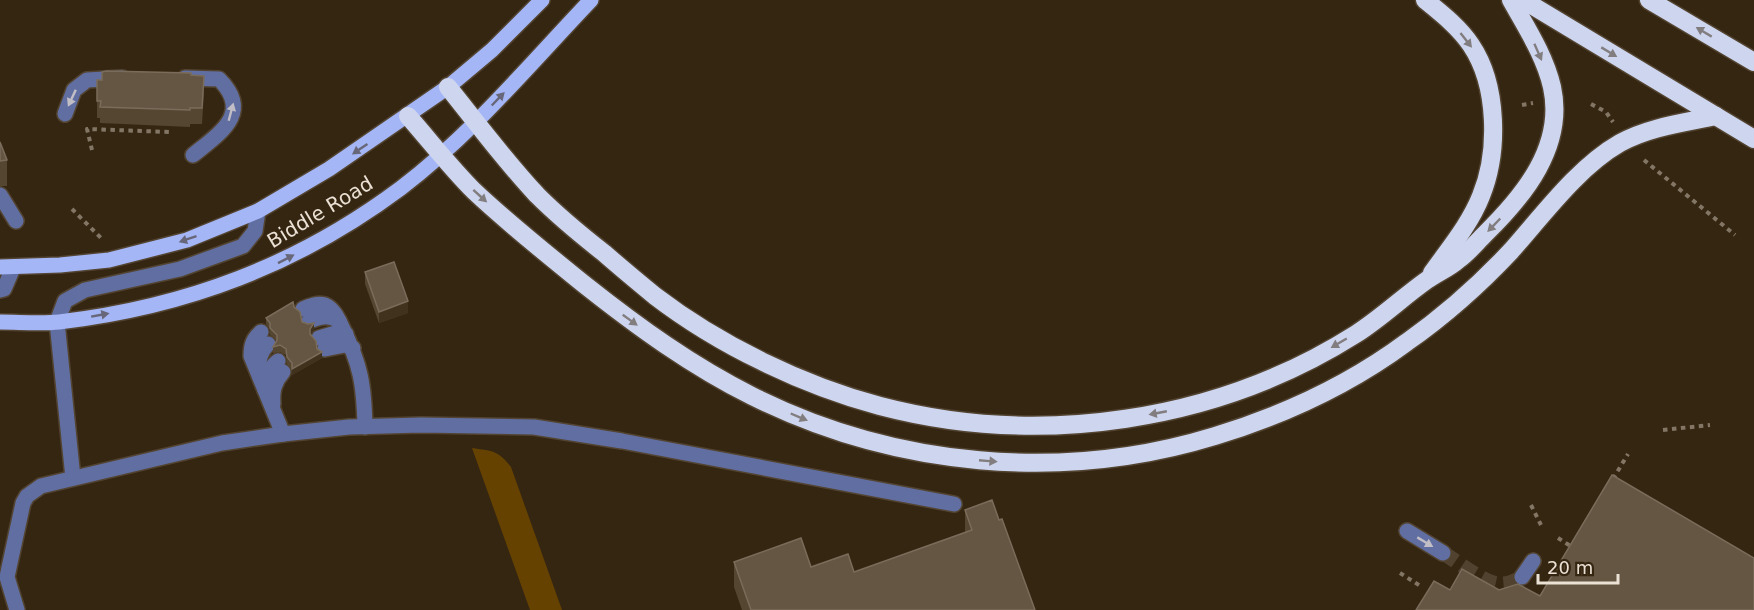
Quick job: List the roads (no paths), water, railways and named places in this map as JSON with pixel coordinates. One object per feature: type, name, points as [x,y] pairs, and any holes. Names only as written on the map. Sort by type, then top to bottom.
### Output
[{"type":"highway","points":[[1425,0],[1445,16],[1471,45],[1485,76],[1492,106],[1493,142],[1488,175],[1481,197],[1470,218],[1427,280]]},
{"type":"highway","points":[[448,87],[540,198],[575,230],[657,297],[736,347],[824,388],[922,416],[976,423],[1033,426],[1087,424],[1132,419],[1185,407],[1273,376],[1313,359],[1357,333],[1427,280],[1458,260],[1508,211],[1534,178],[1549,147],[1553,117],[1552,87],[1529,31],[1511,0]]},
{"type":"highway","points":[[1523,0],[1754,139]]},
{"type":"highway","points":[[1649,0],[1754,62]]},
{"type":"highway","points":[[408,116],[474,190],[552,259],[611,306],[699,366],[751,396],[800,418],[847,435],[902,449],[991,462],[1036,464],[1132,456],[1185,445],[1290,410],[1325,393],[1407,343],[1452,306],[1507,254],[1578,177],[1603,154],[1642,134],[1716,116]]},
{"type":"main road","name":"Biddle Road","points":[[6,267],[109,260],[187,240],[258,211],[329,169],[448,87],[492,51],[543,0]]},
{"type":"main road","name":"Biddle Road","points":[[0,322],[57,322],[142,308],[192,295],[262,271],[312,245],[356,219],[402,187],[476,122],[591,0]]},
{"type":"lane","points":[[65,114],[74,90],[87,80],[139,78]]},
{"type":"lane","points":[[173,78],[219,79],[230,90],[234,104],[232,117],[221,132],[193,155]]},
{"type":"lane","points":[[0,195],[16,221]]},
{"type":"lane","points":[[73,478],[57,322],[65,301],[85,290],[180,269],[243,246],[255,231],[258,211]]},
{"type":"lane","points":[[0,290],[4,289],[6,267]]},
{"type":"lane","points":[[306,315],[318,304],[328,306],[346,334],[360,369],[365,427]]},
{"type":"lane","points":[[322,344],[345,345],[346,334]]},
{"type":"lane","points":[[264,338],[255,337],[251,346],[251,356],[283,434]]},
{"type":"lane","points":[[265,390],[266,376],[271,367],[280,367],[272,392],[273,409]]},
{"type":"lane","points":[[17,610],[7,577],[23,502],[27,496],[41,486],[222,443],[283,434],[422,425],[534,427],[586,434],[954,504]]},
{"type":"lane","points":[[1407,531],[1443,553]]},
{"type":"lane","points":[[1522,577],[1533,561]]},
{"type":"tunnel","points":[[1443,553],[1493,583],[1505,584],[1522,577]]}]
